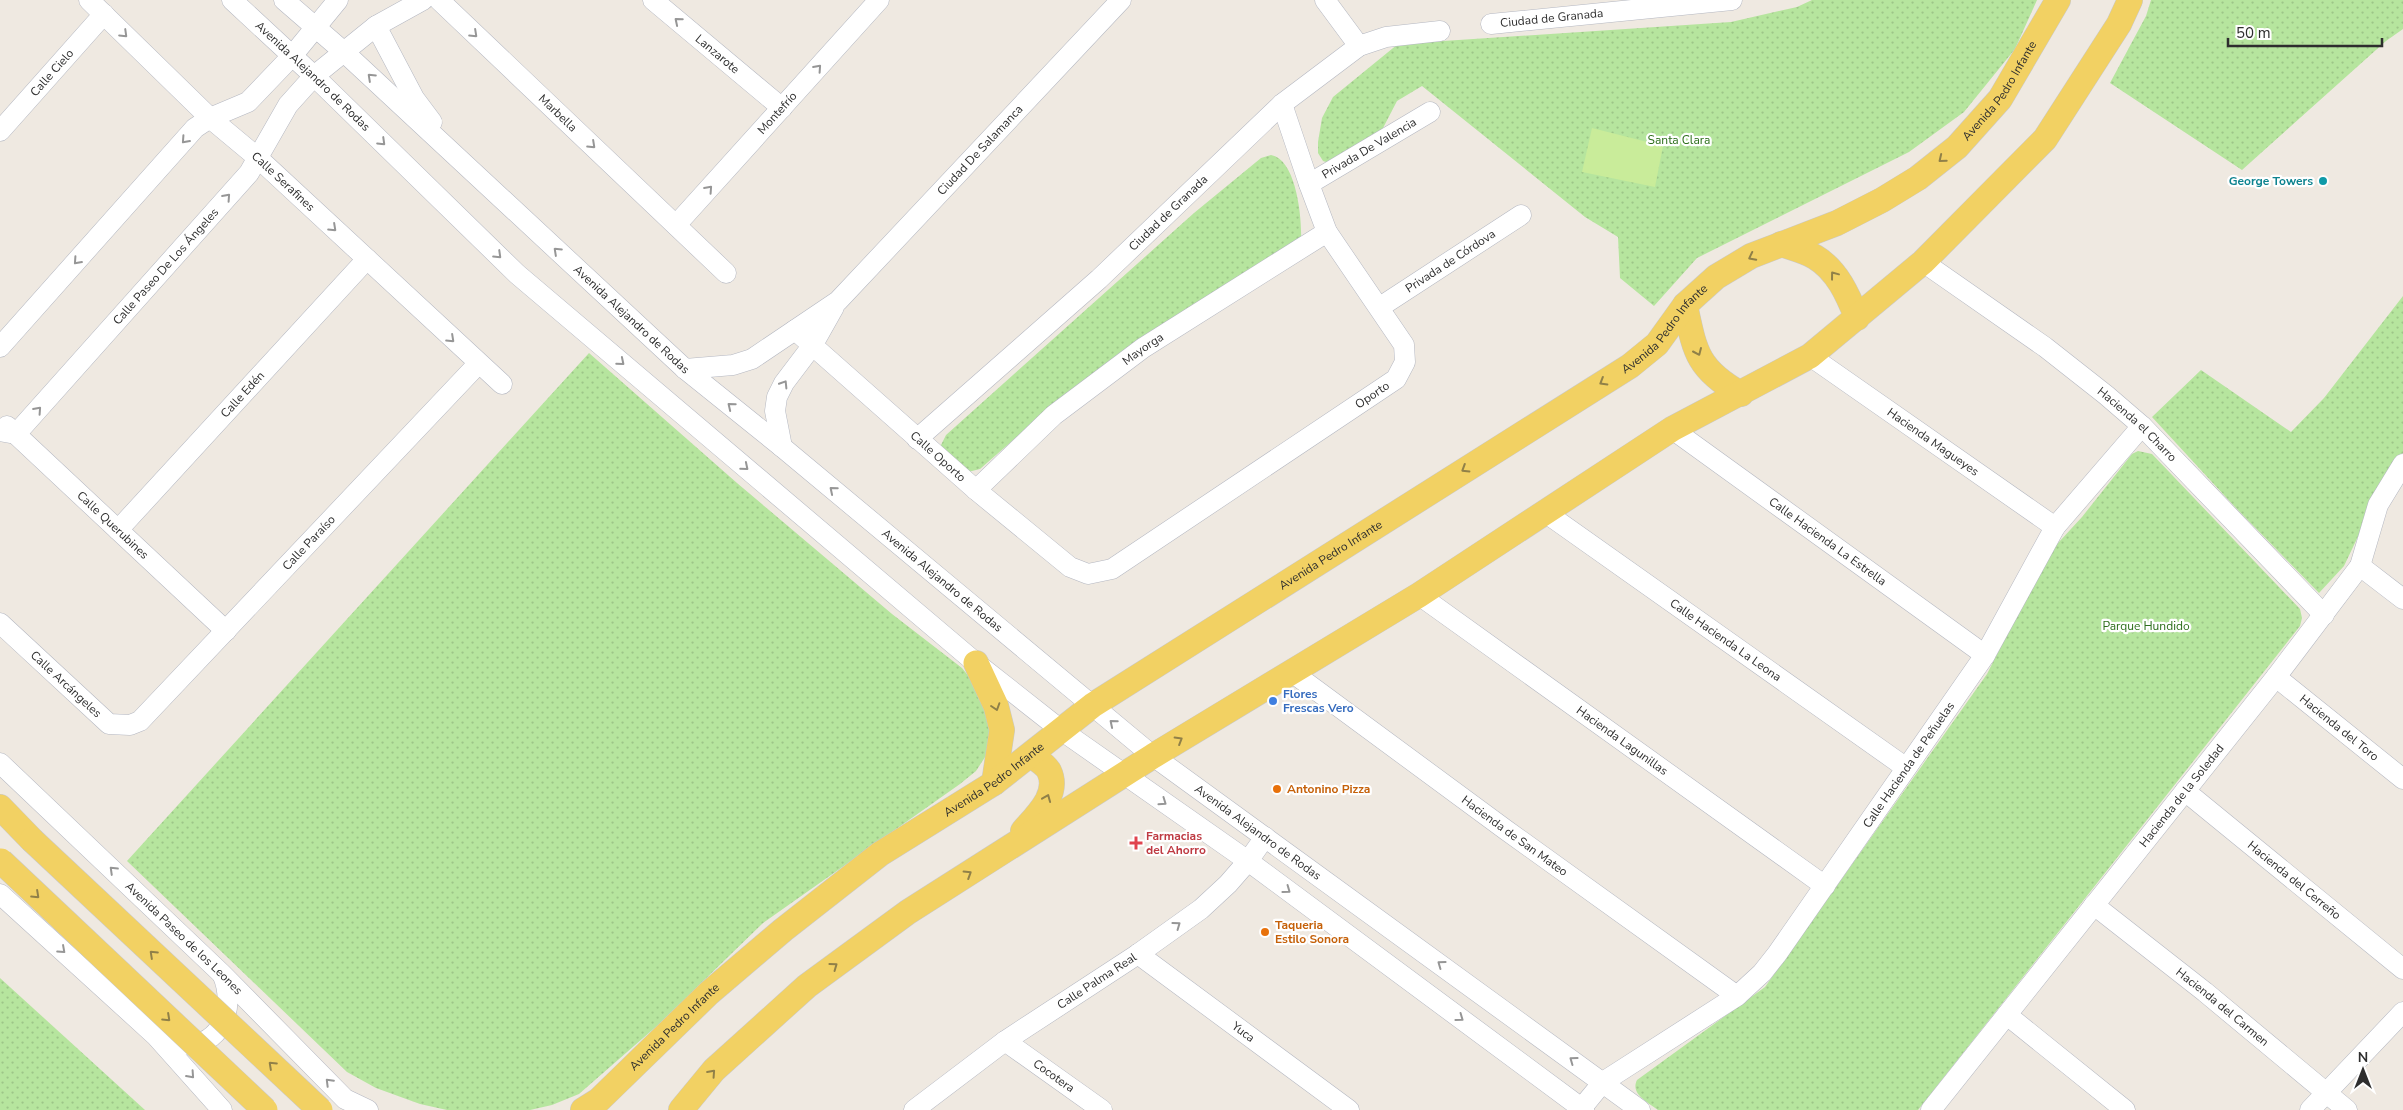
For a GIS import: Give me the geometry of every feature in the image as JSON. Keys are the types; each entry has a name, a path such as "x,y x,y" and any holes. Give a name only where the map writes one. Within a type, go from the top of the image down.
{"main road":[{"name":"Avenida Pedro Infante","path":"583,1110 599,1100 709,993 783,930 880,854 994,783 1093,705 1630,366 1657,344 1685,305 1716,277 1751,256 1837,223 1882,200 1918,178 1957,147 2000,99 2058,0"},
{"path":"681,1110 714,1070 807,986 908,912 1153,756 1419,595 1672,429 1810,356 1924,262 2046,139 2119,24 2130,0"},
{"path":"1781,244 1815,256 1832,271 1847,293 1857,318"},
{"path":"1685,305 1697,353 1708,371 1741,394"},
{"path":"976,663 996,706 1002,730 994,783"},
{"path":"1006,849 1041,810 1049,797 1052,781 1049,770 1031,755"},
{"path":"0,807 32,840 320,1110"},
{"path":"0,861 265,1110"}],"street":[{"name":"Calle Serafines","path":"89,0 210,118 258,158 478,364 502,384"},
{"name":"Avenida Alejandro de Rodas","path":"232,0 314,76 517,274 976,663 1061,730 1248,861 1582,1109"},
{"name":"Avenida Alejandro de Rodas","path":"284,0 344,52 685,369 782,447 1153,756 1603,1082 1627,1106"},
{"path":"0,347 194,128 210,118 248,102 292,56 338,0"},
{"name":"Calle Paseo De Los Ángeles","path":"8,432 249,173 288,105 314,76 371,30 423,0"},
{"name":"Marbella","path":"439,0 726,273"},
{"name":"Lanzarote","path":"653,0 782,108"},
{"name":"Montefrío","path":"676,225 879,0"},
{"name":"Ciudad De Salamanca","path":"685,369 722,367 752,359 838,301 1121,0"},
{"path":"1325,0 1360,46"},
{"path":"1560,0 1577,14"},
{"name":"Ciudad de Granada","path":"1491,24 1732,0"},
{"name":"Calle Cielo","path":"0,131 104,14"},
{"path":"371,30 410,91 465,165"},
{"name":"Ciudad de Granada","path":"917,439 1099,279 1282,104 1360,46 1386,37 1440,30"},
{"name":"Oporto","path":"1088,574 1112,569 1396,379 1405,362 1404,345 1328,232 1309,184 1282,104"},
{"name":"Privada De Valencia","path":"1309,184 1430,112"},
{"name":"Privada de Córdova","path":"1380,307 1522,215"},
{"name":"Mayorga","path":"976,490 1054,416 1143,348 1328,232"},
{"name":"Calle Edén","path":"118,530 367,259"},
{"name":"Hacienda el Charro","path":"1924,262 2045,348 2106,395 2142,426 2324,615"},
{"name":"Ciudad De Salamanca","path":"782,447 775,411 777,398 784,383 812,346 838,301"},
{"name":"Calle Oporto","path":"795,330 976,490 1070,567 1088,574"},
{"name":"Hacienda Magueyes","path":"1810,356 2055,527"},
{"name":"Calle Paraíso","path":"140,721 478,364"},
{"name":"Calle Querubines","path":"0,420 8,432 118,530 226,631"},
{"name":"Calle Hacienda de Peñuelas","path":"1582,1109 1603,1082 1633,1065 1737,996 1762,972 1777,954 1985,655 2055,527 2142,426"},
{"name":"Calle Hacienda La Estrella","path":"1672,429 1985,655"},
{"name":"Hacienda de la Soledad","path":"1931,1110 2276,677 2360,566 2378,505 2403,464"},
{"name":"Calle Hacienda La Leona","path":"1546,513 1905,768"},
{"path":"2360,566 2403,599"},
{"name":"Hacienda Lagunillas","path":"1419,595 1825,886"},
{"name":"Calle Arcángeles","path":"0,623 109,724 130,725 140,721"},
{"name":"Hacienda de San Mateo","path":"1293,673 1506,830 1737,996"},
{"name":"Hacienda del Toro","path":"2276,677 2403,779"},
{"name":"Avenida Paseo de los Leones","path":"0,763 222,974 346,1099 368,1110"},
{"name":"Hacienda del Cerreño","path":"2185,791 2403,969"},
{"name":"Calle Palma Real","path":"914,1110 1005,1041 1138,954 1201,909 1228,884 1248,861 1265,836"},
{"path":"0,894 156,1036 222,1110"},
{"name":"Hacienda del Carmen","path":"2094,905 2347,1110"},
{"name":"Yuca","path":"1138,954 1349,1110"},
{"path":"156,1036 170,1043 186,1045 202,1041 216,1032 225,1020 229,1004 228,988 222,974"},
{"path":"2310,1110 2403,1012"},
{"path":"2007,1015 2125,1110"},
{"name":"Cocotera","path":"1005,1041 1102,1110"},
{"path":"1627,1106 1633,1065"}],"green space":[{"name":"Santa Clara","path":"1812,0 2037,0 2015,49 1964,112 1909,152 1697,258 1654,306 1620,278 1618,237 1585,217 1422,86 1397,101 1383,128 1373,138 1332,164 1323,161 1318,153 1322,118 1333,97 1398,44 1731,22 1797,7"},
{"path":"2151,0 2403,0 2403,29 2386,41 2242,170 2110,83 2146,16"},
{"path":"1592,128 1663,146 1655,187 1582,172"},
{"path":"1271,155 1280,159 1292,177 1299,204 1301,238 1019,435 980,469 968,472 942,454 941,445 946,435 1194,213 1261,158"},
{"path":"2403,296 2403,453 2393,463 2344,566 2319,593 2234,506 2152,417 2201,370 2291,432 2324,398"},
{"path":"589,353 737,483 892,614 962,668 978,688 990,709 989,751 976,771 960,784 763,923 658,1025 579,1094 552,1105 530,1110 447,1110 420,1104 376,1088 347,1072 127,861"},
{"name":"Parque Hundido","path":"2138,451 2152,454 2300,609 2302,618 2300,626 1918,1110 1658,1110 1645,1101 1636,1089 1637,1080 1765,987 1987,674 2047,555 2082,517 2132,454"},
{"path":"0,978 145,1110 0,1110"}],"place":[{"name":"George Towers","path":"2323,181"},
{"name":"Flores Frescas Vero","path":"1273,701"},
{"name":"Antonino Pizza","path":"1277,789"},
{"name":"Farmacias del Ahorro","path":"1136,843"},
{"name":"Taqueria Estilo Sonora","path":"1265,932"}]}
